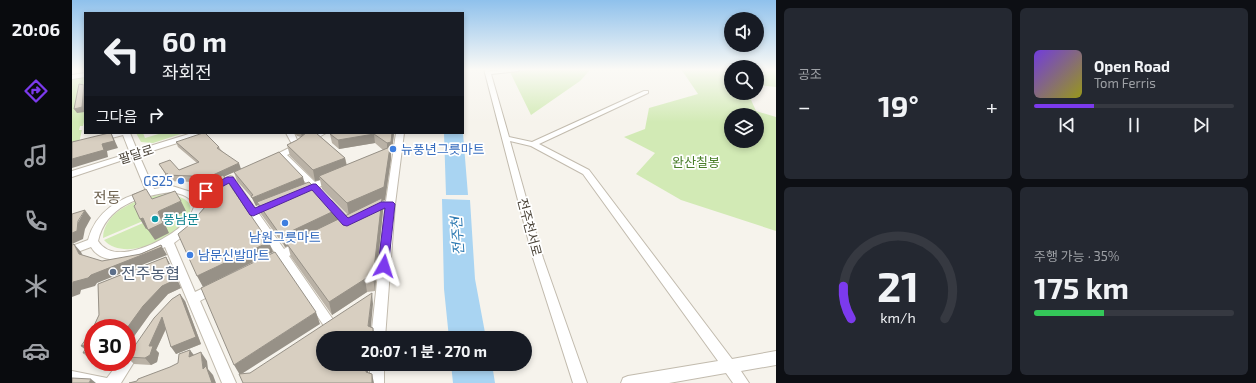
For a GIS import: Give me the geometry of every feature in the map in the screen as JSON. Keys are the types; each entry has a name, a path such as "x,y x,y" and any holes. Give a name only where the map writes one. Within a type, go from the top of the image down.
{"street":[{"name":"전주천서로","path":"492,87 538,258 580,383"},
{"path":"534,144 646,92"},
{"path":"92,141 121,134"},
{"path":"126,134 136,154 151,192"},
{"name":"팔달로","path":"72,174 197,134"},
{"path":"290,134 297,147"},
{"path":"379,331 390,204 400,134"},
{"path":"262,164 297,147 317,135"},
{"path":"506,138 534,144 586,172 742,383"},
{"path":"282,154 313,186 343,224 385,204 390,204"},
{"path":"387,156 398,154"},
{"path":"293,195 342,175"},
{"path":"194,196 233,178 257,211 283,254 330,325"},
{"path":"176,190 189,193 194,196 199,207 194,220 180,234 168,242 151,250 131,254 113,255 99,250 93,242 94,231 102,219 116,207 132,198 151,192 176,190"},
{"path":"262,264 311,240"},
{"path":"72,250 93,242"},
{"path":"168,242 170,260 229,383"},
{"path":"187,296 227,282"},
{"path":"366,301 372,297 381,297"},
{"path":"321,331 342,317"},
{"path":"628,383 776,358"},
{"path":"112,383 121,371"},
{"path":"377,371 377,383"},
{"path":"72,378 102,383"}],"green space":[{"path":"72,87 84,87 84,122 83,126 80,126 79,130 82,130 79,143 72,144"},
{"path":"517,87 572,87 531,115"},
{"name":"완산칠봉","path":"693,87 724,87 724,100 751,100 755,108 724,108 724,148 764,148 764,113 776,117 776,231 681,200 636,174 655,153 624,137 645,129 649,108 698,94"},
{"path":"137,134 143,134 145,138 159,134 181,134 153,143 141,142"},
{"path":"159,195 172,195 188,202 190,212 187,219 180,227 160,241 135,249 123,249 112,246 104,240 143,223 143,221 103,238 109,220 115,214 132,203"}],"water":[{"path":"444,134 463,134 468,195 446,195"},
{"name":"전주천","path":"442,199 470,200 475,279 485,331 448,331 444,289"},
{"path":"452,371 493,371 495,383 453,383"}],"building":[{"path":"78,87 84,87 82,107 74,109"},
{"path":"105,134 111,134 114,141 102,144 104,150 72,159 72,142"},
{"path":"200,134 206,134 219,147 217,148 239,163 202,180 192,176 165,175 168,174 166,174 159,164 170,160 179,170 199,162 176,142"},
{"path":"305,134 317,134 345,158 313,170 287,145"},
{"path":"330,134 374,134 338,140"},
{"path":"374,134 392,134 391,142 387,143"},
{"path":"390,147 384,187 347,203 319,176"},
{"path":"279,152 303,177 252,198 251,196 253,195 234,172"},
{"path":"223,175 269,242 197,276 178,234 189,225 206,206 209,199 209,189 205,185"},
{"path":"309,182 336,210 281,236 257,202"},
{"path":"146,189 152,199 175,191 181,201 159,211 158,212 163,223 148,230 143,218 140,219 134,206 136,204 132,195"},
{"path":"382,198 373,278 365,279 329,302 287,244"},
{"path":"85,210 78,221 77,231 72,233 72,214"},
{"path":"74,244 79,254 102,261 141,254 161,245 162,247 91,275 88,278 73,282 72,286 72,245"},
{"path":"275,252 316,312 234,365 201,288"},
{"path":"166,257 175,280 162,286 143,306 134,319 97,319 99,315 98,284"},
{"path":"372,293 368,326 373,328 373,331 316,331 316,371 366,371 372,374 372,383 243,383 239,374 250,373"},
{"path":"180,294 196,337 171,347 162,317 149,346 153,346 150,355 145,358 136,358 136,344 154,318 172,299"},
{"path":"190,350 189,357 201,352 203,369 206,366 212,383 129,383 178,363 179,354"},
{"path":"72,378 91,379 89,383 72,383"}],"place":[{"name":"뉴풍년그릇마트","path":"393,149"},
{"name":"GS25","path":"181,181"},
{"name":"풍남문","path":"155,219"},
{"name":"남원그릇마트","path":"285,223"},
{"name":"남문신발마트","path":"190,255"},
{"name":"전주농협","path":"113,272"}],"district":[{"name":"전동","path":"107,197"}],"route":[{"path":"206,191 230,179 253,212 313,186 347,222 385,204 390,204 384,266"}]}
